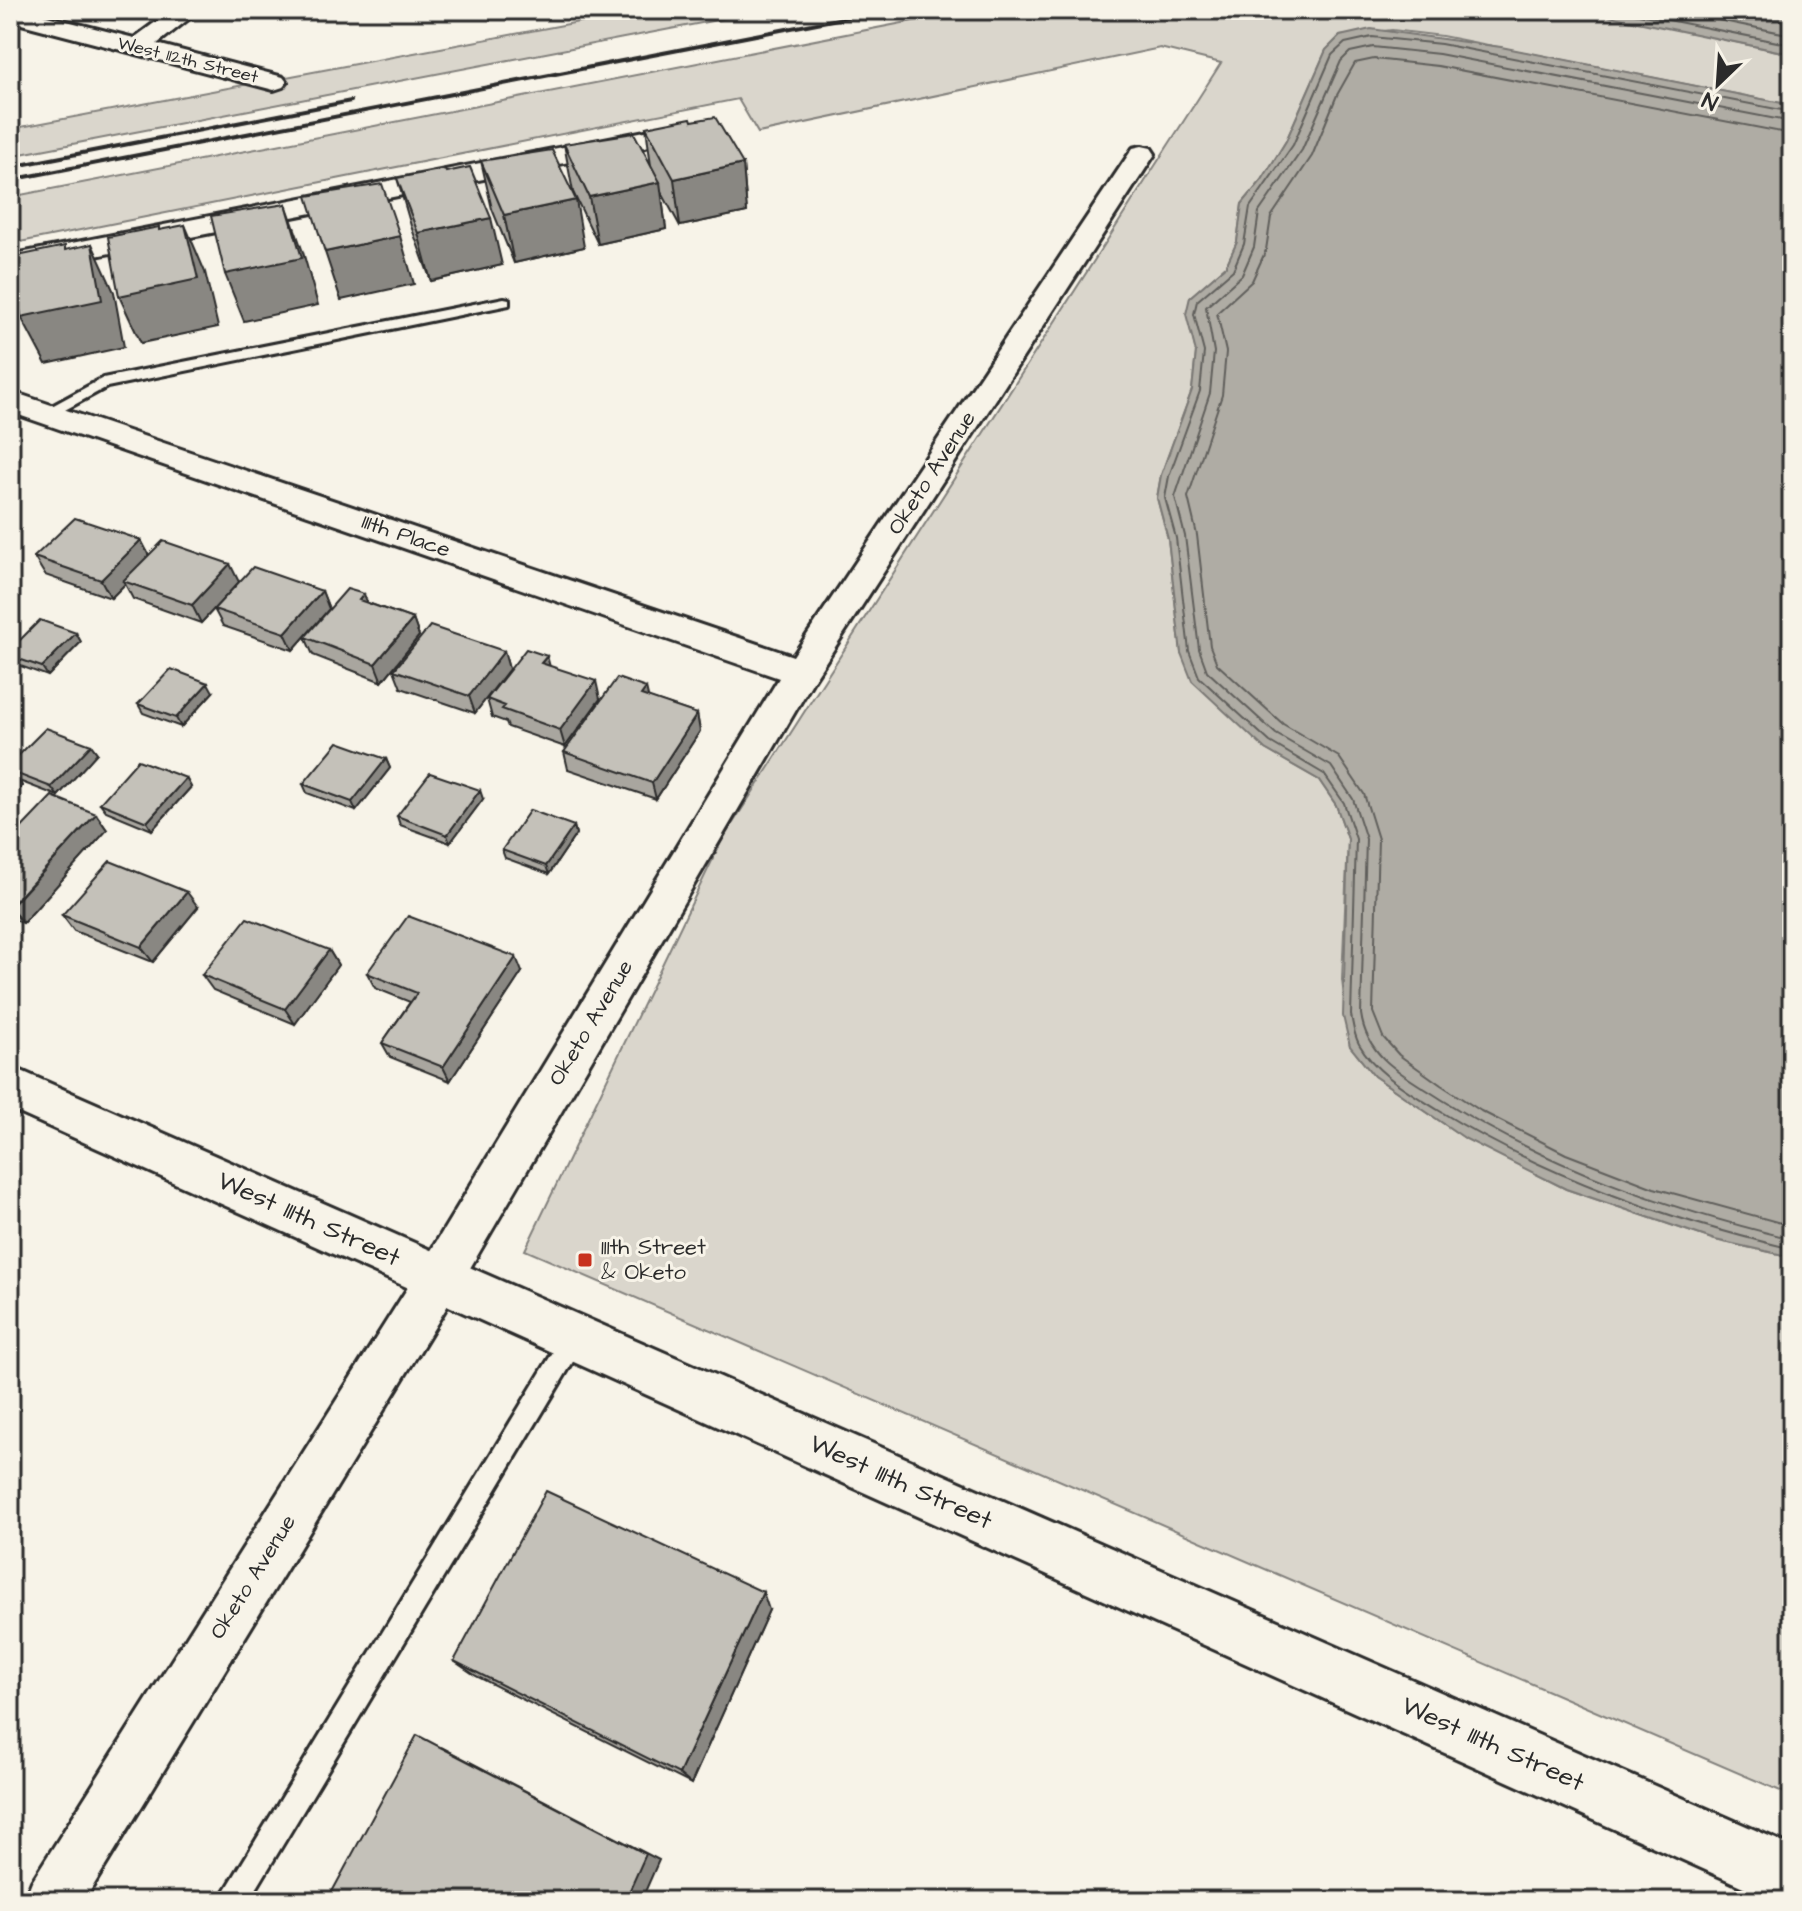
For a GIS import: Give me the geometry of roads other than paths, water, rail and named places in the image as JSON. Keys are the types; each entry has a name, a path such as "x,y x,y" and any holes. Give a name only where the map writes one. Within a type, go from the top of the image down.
{"main road":[{"name":"West 111th Street","path":"10,1087 1792,1877"}],"street":[{"path":"138,47 188,10"},
{"name":"West 112th Street","path":"10,14 274,82"},
{"path":"10,264 686,131"},
{"name":"Oketo Avenue","path":"52,1901 440,1277 801,672 1142,154"},
{"name":"111th Place","path":"10,401 801,672"}],"lane":[{"path":"47,413 103,383 504,302"},
{"path":"233,1901 575,1337"}],"water":[{"path":"1585,10 1792,10 1792,54 1599,14"},
{"path":"1371,29 1501,47 1792,105 1792,1257 1715,1240 1566,1189 1466,1139 1374,1076 1350,1046 1343,1016 1348,839 1336,805 1319,780 1265,749 1192,681 1181,653 1168,539 1157,498 1161,475 1192,390 1196,352 1186,314 1190,297 1226,266 1237,242 1242,204 1262,180 1286,141 1326,50 1340,36"}],"railway":[{"path":"10,180 884,10"},
{"path":"10,167 351,101"}],"place":[{"name":"111th Street & Oketo","path":"585,1260"}]}
